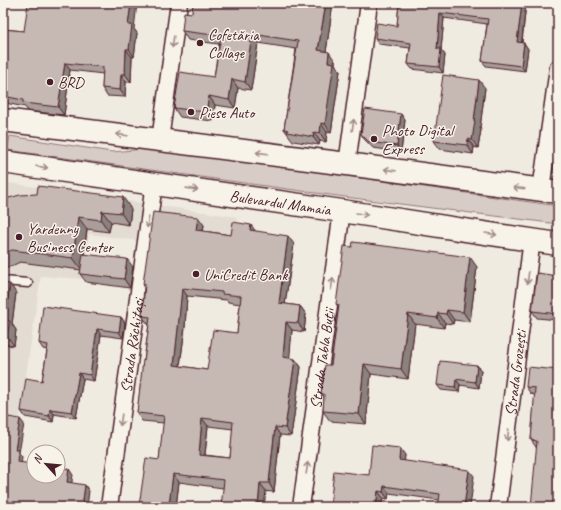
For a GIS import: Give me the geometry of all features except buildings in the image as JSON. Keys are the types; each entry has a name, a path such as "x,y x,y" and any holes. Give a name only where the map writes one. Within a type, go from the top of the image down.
{"main road":[{"path":"3,120 550,191"},
{"name":"Bulevardul Mamaia","path":"3,162 558,244"}],"street":[{"path":"160,140 179,3"},
{"path":"347,164 369,3"},
{"path":"550,191 558,68"},
{"name":"Strada Răchitași","path":"109,507 154,184"},
{"name":"Strada Tabla Buții","path":"301,507 342,211"},
{"name":"Strada Grozești","path":"498,507 532,240"}],"lane":[{"path":"3,280 28,283"}],"shaded area":[{"path":"10,136 112,152 164,147 347,176 558,206 558,224 345,197 7,150"},
{"path":"3,182 237,217 225,301 132,288 139,241 89,234 82,279 41,276 19,422 3,420"}],"place":[{"name":"Cofetăria Collage","path":"200,43"},
{"name":"BRD","path":"50,82"},
{"name":"Piese Auto","path":"191,112"},
{"name":"Photo Digital Express","path":"374,139"},
{"name":"Yardenny Business Center","path":"19,237"},
{"name":"UniCredit Bank","path":"196,274"}]}
